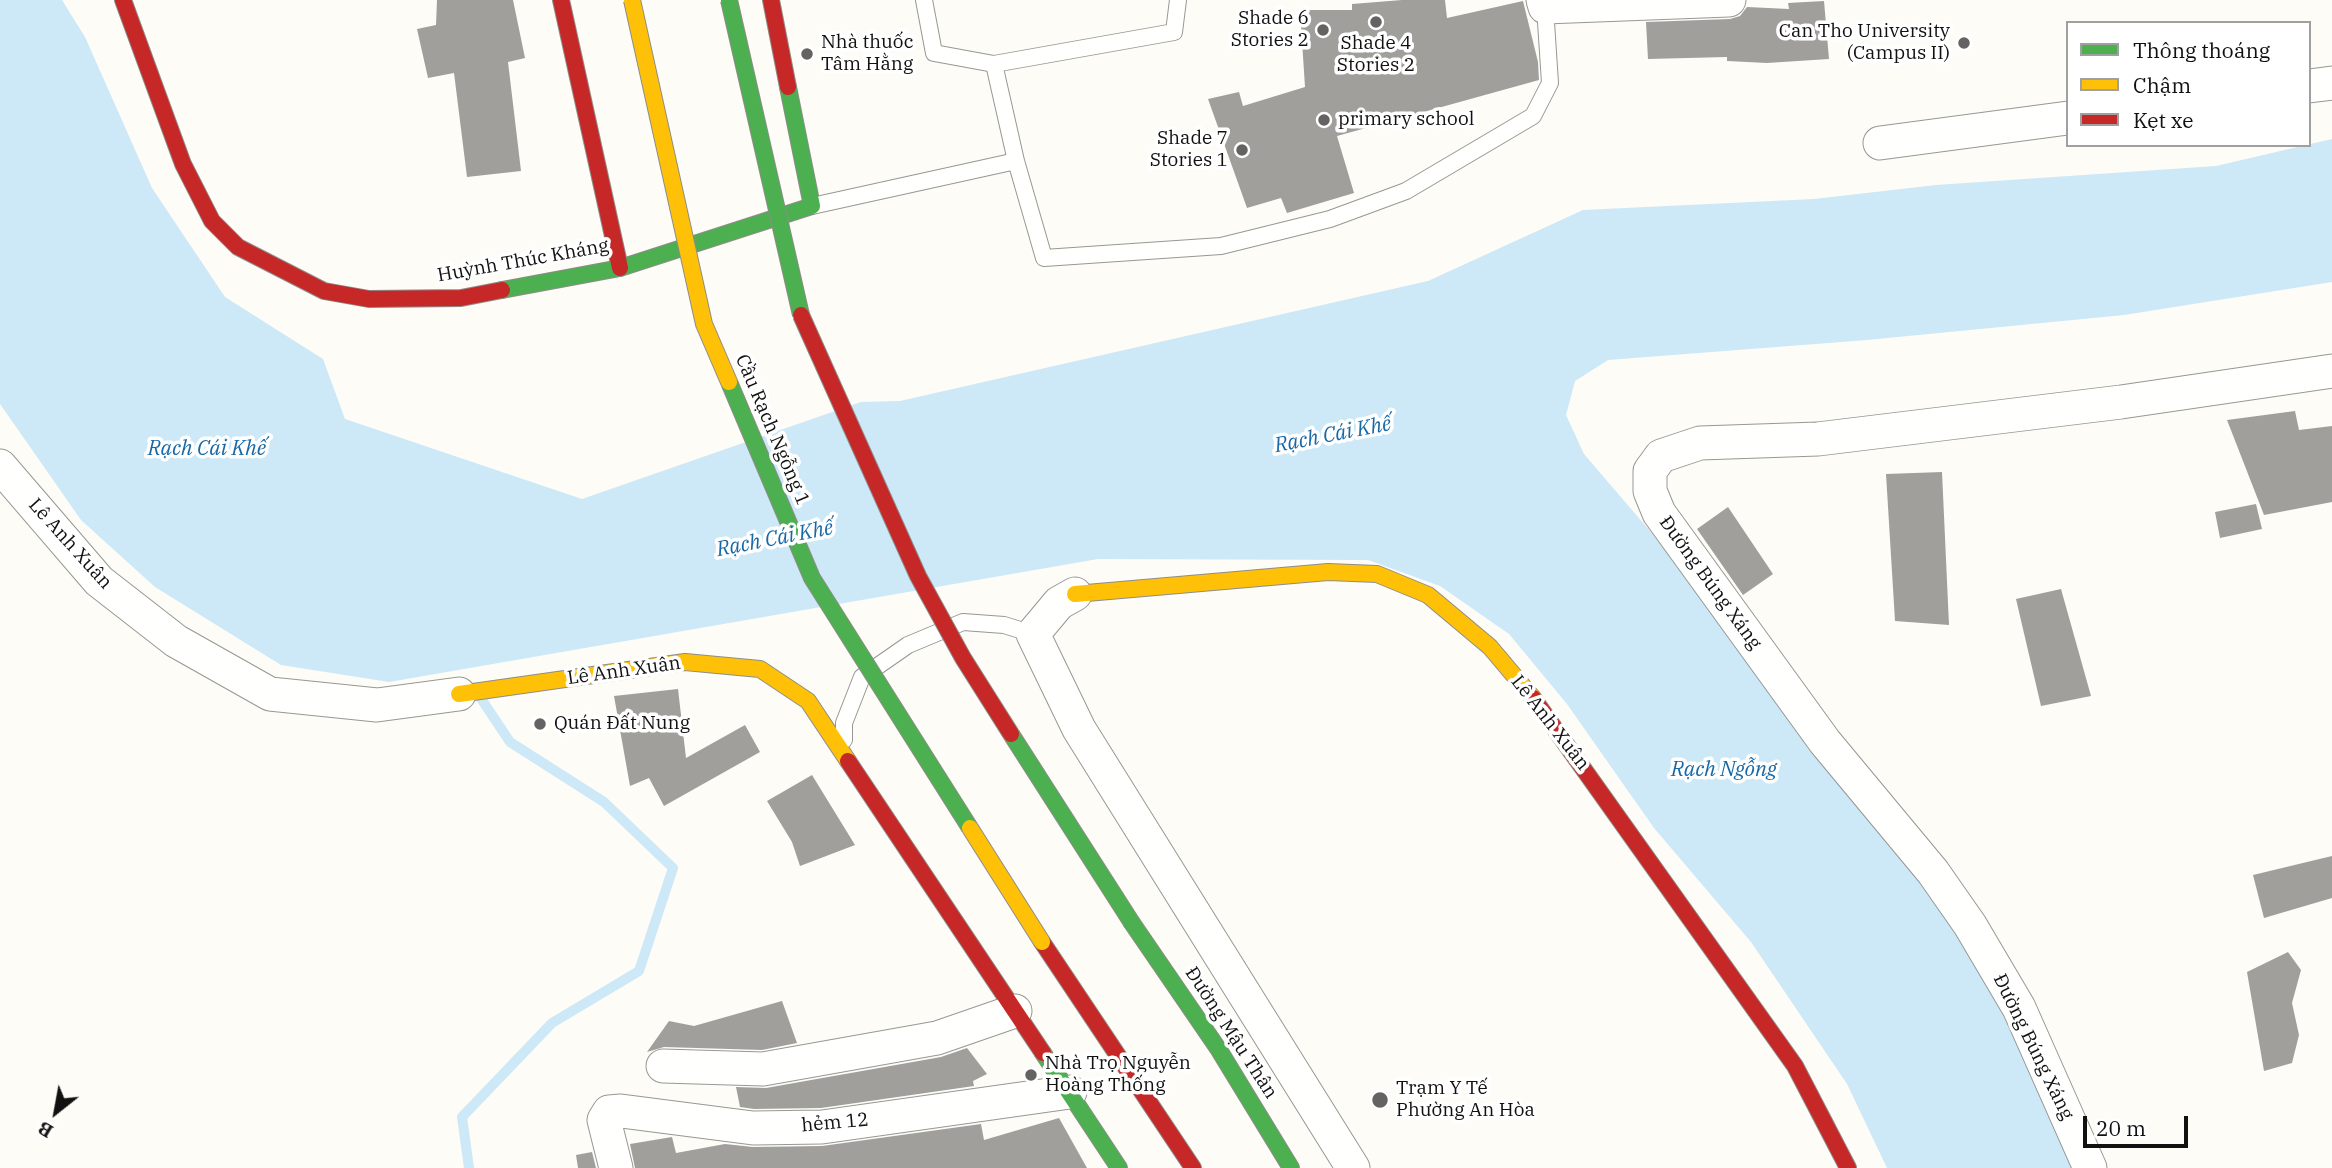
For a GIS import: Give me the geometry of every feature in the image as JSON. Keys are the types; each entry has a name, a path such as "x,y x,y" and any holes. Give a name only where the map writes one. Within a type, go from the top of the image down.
{"street":[{"name":"Huỳnh Thúc Kháng","path":"123,0 183,164 212,221 238,247 276,269 324,291 369,299 461,298 621,268 561,0"},
{"name":"Cầu Rạch Ngỗng 1","path":"632,0 704,324 812,578 1042,942 1193,1168"},
{"name":"Đường Mậu Thân","path":"729,0 801,314 918,576 963,658 1132,923 1219,1050 1291,1168"},
{"path":"621,268 812,206 771,0"},
{"path":"1544,4 1729,0"},
{"path":"2311,86 2332,82"},
{"path":"1880,143 2066,118"},
{"name":"Đường Búng Xáng","path":"2090,1168 2019,1008 1970,925 1933,872 1825,742 1659,513 1650,491 1650,471 1661,456 1700,443 1818,439 2121,402 2332,372"},
{"name":"Lê Anh Xuân","path":"0,466 99,582 176,641 270,694 377,705 685,662 760,668 808,701 1119,1168"},
{"name":"Lê Anh Xuân","path":"1075,594 1328,572 1377,574 1428,596 1490,647 1546,714 1795,1066 1848,1168"},
{"path":"1075,594 1059,603 1033,634 1079,729 1353,1168"},
{"path":"663,1066 763,1069 937,1038 1015,1011"},
{"name":"hẻm 12","path":"615,1168 604,1120 609,1112 621,1111 753,1128 822,1127 1070,1092"}],"lane":[{"path":"924,0 934,53 994,64 1174,32 1178,0"},
{"path":"994,64 1044,258 1222,246 1330,219 1406,191 1533,116 1550,83 1544,4"},
{"path":"812,206 1017,160"},
{"path":"844,752 844,723 862,677 908,645 963,622 1004,625 1033,634"}],"water":[{"path":"0,0 62,0 85,37 152,188 225,297 323,359 345,419 582,499 861,402 900,401 1428,281 1583,210 1814,199 1936,185 2216,166 2298,147 2311,147 2311,144 2332,139 2332,282 2124,315 1867,340 1608,360 1575,381 1566,415 1584,454 1668,552 1947,910 2028,1050 2077,1168 1887,1168 1847,1084 1751,942 1654,828 1567,704 1509,634 1440,586 1368,560 1098,559 389,682 281,665 155,587 81,520 0,404"}],"building":[{"path":"437,0 513,0 525,58 508,62 521,171 467,177 454,73 428,78 417,29 436,25"},
{"name":"primary school","path":"1445,0 1447,18 1523,1 1538,62 1539,80 1337,136 1354,193 1287,213 1281,198 1247,208 1208,99 1239,92 1243,106 1305,87 1300,10 1352,10 1352,4"},
{"path":"1824,1 1829,59 1767,63 1727,61 1727,57 1648,59 1646,22 1730,19 1740,16 1747,7 1789,9 1788,3"},
{"path":"2295,411 2299,430 2332,426 2332,502 2264,515 2227,420"},
{"path":"1942,472 1949,625 1895,621 1886,474"},
{"path":"2256,504 2262,529 2220,538 2215,512"},
{"path":"1728,507 1773,574 1743,595 1697,529"},
{"path":"2061,589 2091,696 2041,706 2016,599"},
{"path":"678,689 686,758 745,725 760,752 664,806 649,778 630,786 614,696"},
{"path":"812,775 855,845 800,866 792,842 767,801"},
{"path":"2332,856 2332,898 2264,918 2253,875"},
{"path":"2288,952 2301,970 2292,1003 2299,1035 2292,1063 2264,1071 2247,972"},
{"path":"782,1001 797,1043 762,1050 664,1047 647,1052 669,1021 694,1026"},
{"path":"967,1048 987,1074 973,1081 974,1086 821,1108 740,1107 736,1087 766,1088 941,1057"},
{"path":"1059,1118 1087,1168 635,1168 630,1144 672,1137 676,1153 725,1144 753,1147 822,1146 981,1124 984,1140"},
{"path":"592,1152 596,1168 578,1168 576,1155"}],"waterway":[{"path":"469,1168 462,1117 552,1023 639,971 673,868 604,802 510,742 480,697"}],"traffic: fast":[{"path":"729,0 801,315"},
{"path":"502,290 620,268 812,206 788,87"},
{"path":"729,382 812,578 970,828"},
{"path":"1011,734 1132,923"},
{"path":"1132,923 1219,1050 1291,1168"},
{"path":"1043,1053 1119,1168"}],"traffic: slow":[{"path":"632,0 704,324 729,382"},
{"path":"1075,594 1328,572 1377,574 1428,595 1490,647 1533,698"},
{"path":"459,694 685,662 760,669 808,701 848,761"},
{"path":"970,828 1042,942"}],"traffic: jam":[{"path":"123,0 183,164 212,221 238,247 324,291 369,299 461,298 502,290"},
{"path":"561,0 620,268"},
{"path":"771,0 788,87"},
{"path":"801,315 918,576 963,658 1011,734"},
{"path":"1533,698 1795,1066 1848,1168"},
{"path":"848,761 1043,1053"},
{"path":"1042,942 1193,1168"}],"place":[{"name":"Shade 4 Stories 2","path":"1376,22"},
{"name":"Shade 6 Stories 2","path":"1323,30"},
{"name":"Can Tho University (Campus II)","path":"1964,43"},
{"name":"Nhà thuốc Tâm Hằng","path":"807,54"},
{"name":"primary school","path":"1324,120"},
{"name":"Shade 7 Stories 1","path":"1242,150"},
{"name":"Quán Đất Nung","path":"540,724"},
{"name":"Nhà Trọ Nguyễn Hoàng Thống","path":"1031,1075"},
{"name":"Trạm Y Tế Phường An Hòa","path":"1380,1100"}],"water label":[{"name":"Rạch Cái Khế","path":"1333,435"},
{"name":"Rạch Cái Khế","path":"207,449"},
{"name":"Rạch Cái Khế","path":"775,539"},
{"name":"Rạch Ngỗng","path":"1724,770"}]}
